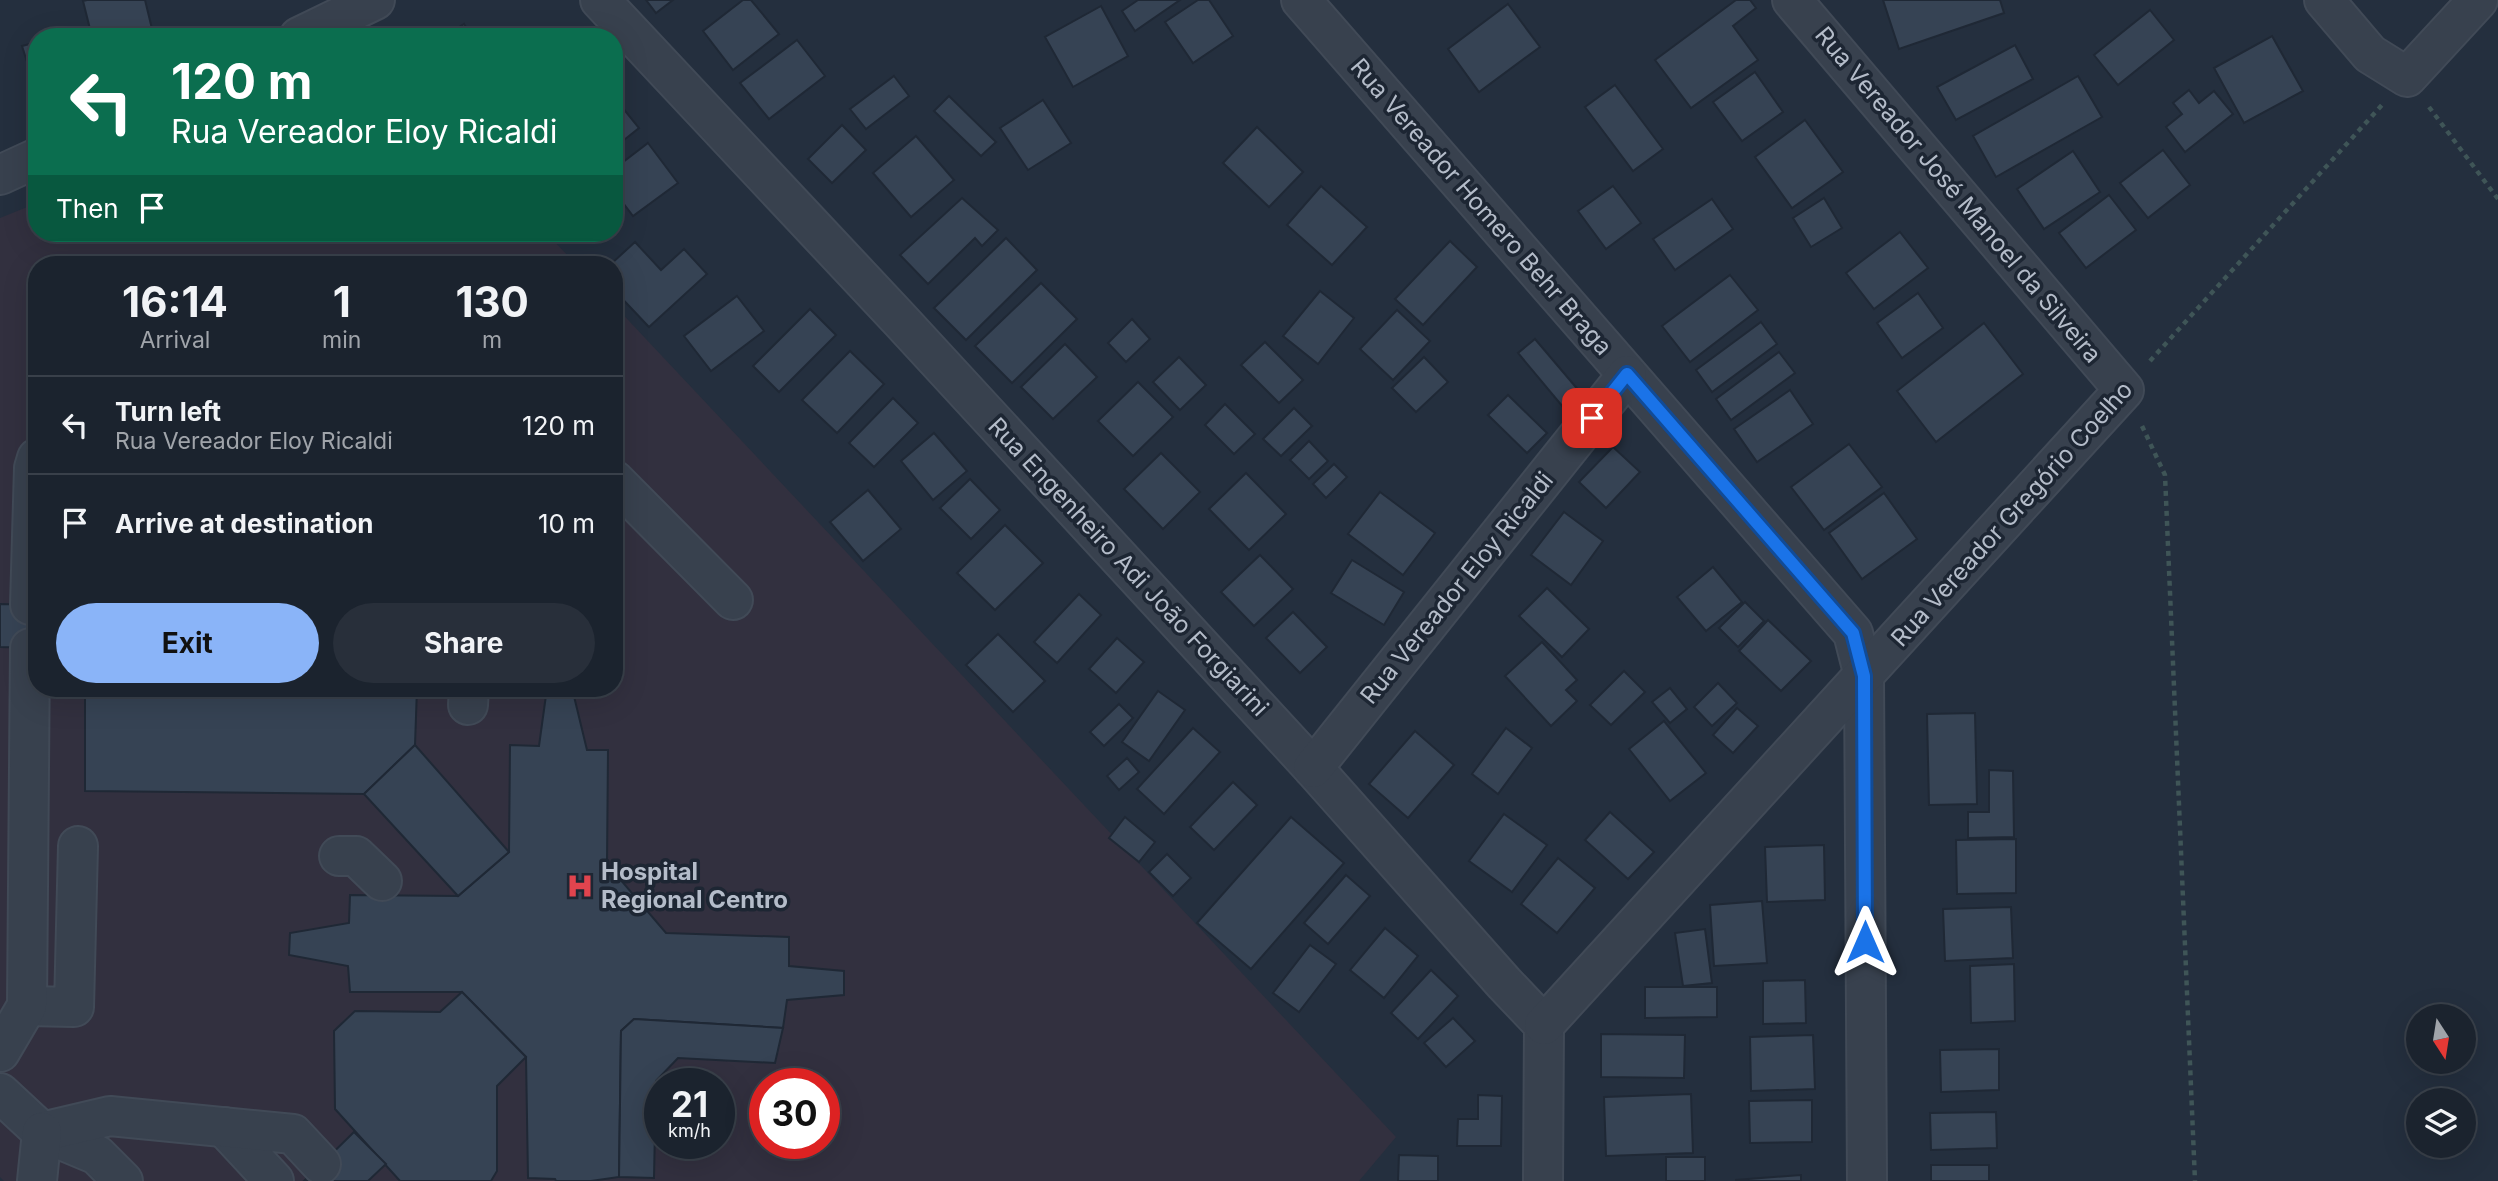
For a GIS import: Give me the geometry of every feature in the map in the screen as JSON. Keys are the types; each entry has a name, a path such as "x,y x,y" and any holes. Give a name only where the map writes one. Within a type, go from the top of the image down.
{"street":[{"path":"317,28 375,0"},
{"name":"Rua Engenheiro Adi João Forgiarini","path":"600,0 902,321 1313,768 1504,984 1544,1025"},
{"name":"Rua Vereador Homero Behr Braga","path":"1301,0 1853,633 1864,676 1867,1181"},
{"name":"Rua Vereador José Manoel da Silveira","path":"1792,0 2124,390"},
{"path":"2324,0 2370,54 2407,77 2478,0"},
{"path":"0,175 28,162"},
{"name":"Rua Vereador Eloy Ricaldi","path":"1313,768 1627,374"},
{"name":"Rua Vereador Gregório Coelho","path":"1544,1025 2124,390"},
{"path":"623,489 733,600"},
{"path":"0,1052 27,1006 30,697"},
{"path":"27,1006 74,1007 78,846"},
{"path":"338,856 356,856 382,881"},
{"path":"1543,1181 1544,1025"},
{"path":"0,1094 43,1132 97,1155 122,1181"},
{"path":"43,1132 110,1116 224,1126 293,1134 321,1164"},
{"path":"224,1126 274,1181"},
{"path":"37,1181 43,1132"}],"path":[{"name":"Rua Vereador Gregório Coelho","path":"2124,390 2407,77"},
{"path":"2407,77 2498,199"},
{"path":"2124,390 2165,475 2195,1181"}],"shaded area":[{"name":"Hospital Regional Centro","path":"28,207 28,242 555,242 568,256 28,256 28,697 623,697 623,315 1396,1137 1359,1181 4,1181 0,1177 0,218"}],"building":[{"path":"145,0 152,28 90,28 83,1"},
{"path":"646,0 673,0 656,13"},
{"path":"743,0 751,0 779,34 733,70 703,31"},
{"path":"1138,0 1180,0 1135,31 1122,11"},
{"path":"1198,0 1209,0 1233,36 1193,63 1165,22"},
{"path":"1736,0 1750,0 1756,8 1733,26 1758,60 1691,108 1655,60"},
{"path":"1883,0 2000,0 2004,13 1899,49"},
{"path":"1508,4 1540,47 1479,92 1448,49"},
{"path":"1101,6 1128,56 1073,87 1045,37"},
{"path":"2150,10 2174,40 2118,85 2094,55"},
{"path":"2272,36 2303,91 2244,123 2214,68"},
{"path":"797,40 825,76 769,119 740,83"},
{"path":"28,44 28,65 22,46"},
{"path":"2015,45 2033,79 1956,120 1937,87"},
{"path":"1755,72 1783,112 1742,141 1713,102"},
{"path":"894,76 909,96 866,129 850,109"},
{"path":"2078,76 2102,117 1996,177 1973,136"},
{"path":"1615,85 1663,149 1633,171 1585,107"},
{"path":"2189,90 2199,103 2214,91 2233,114 2185,152 2166,127 2182,114 2173,103"},
{"path":"949,96 996,142 981,156 934,111"},
{"path":"1043,100 1071,143 1028,170 1000,128"},
{"path":"623,108 639,128 623,141"},
{"path":"1805,120 1843,172 1792,208 1755,157"},
{"path":"842,125 866,150 832,183 808,159"},
{"path":"1257,127 1303,172 1269,207 1223,163"},
{"path":"916,136 954,180 911,217 873,173"},
{"path":"648,143 678,183 633,216 623,203 623,162"},
{"path":"2163,150 2190,185 2148,218 2120,183"},
{"path":"2073,151 2100,192 2044,229 2017,189"},
{"path":"1321,186 1367,227 1332,265 1287,225"},
{"path":"1613,186 1641,223 1606,249 1578,211"},
{"path":"2109,195 2136,230 2086,268 2059,233"},
{"path":"962,198 998,230 982,246 975,238 928,284 900,255"},
{"path":"1824,198 1842,228 1811,247 1793,218"},
{"path":"1712,199 1733,229 1675,270 1653,239"},
{"path":"1900,232 1928,268 1874,309 1846,273"},
{"path":"1006,238 1037,270 966,340 934,308"},
{"path":"1450,241 1477,267 1423,325 1395,299"},
{"path":"635,242 661,270 684,249 707,274 649,327 623,300 623,256 620,256"},
{"path":"1730,275 1758,310 1690,362 1662,326"},
{"path":"1041,283 1077,319 1012,383 975,346"},
{"path":"1320,291 1354,318 1318,364 1283,336"},
{"path":"1918,293 1943,328 1902,358 1877,323"},
{"path":"737,296 764,331 711,371 684,336"},
{"path":"810,309 836,335 779,392 753,366"},
{"path":"1397,310 1430,341 1393,380 1360,349"},
{"path":"1132,319 1150,339 1126,362 1108,343"},
{"path":"1761,322 1777,344 1712,392 1696,370"},
{"path":"1984,323 2023,374 1936,442 1897,391"},
{"path":"1535,339 1580,392 1563,407 1518,353"},
{"path":"1265,342 1303,380 1279,403 1241,365"},
{"path":"1065,344 1097,377 1053,419 1021,387"},
{"path":"850,351 884,384 837,433 802,400"},
{"path":"1779,352 1795,373 1731,420 1716,399"},
{"path":"1179,357 1206,385 1180,410 1153,382"},
{"path":"1424,357 1448,382 1416,412 1392,388"},
{"path":"1138,382 1173,417 1133,456 1098,421"},
{"path":"1790,390 1813,424 1757,462 1734,429"},
{"path":"1508,395 1547,433 1527,453 1488,415"},
{"path":"893,398 918,423 874,467 849,443"},
{"path":"1225,404 1255,434 1234,454 1205,425"},
{"path":"1294,408 1312,426 1281,456 1263,439"},
{"path":"934,433 967,471 933,500 901,461"},
{"path":"1309,441 1328,461 1309,479 1290,460"},
{"path":"1849,444 1882,487 1824,530 1791,487"},
{"path":"1613,447 1640,472 1606,508 1579,482"},
{"path":"1161,453 1200,492 1163,529 1124,489"},
{"path":"1334,464 1347,477 1326,498 1313,484"},
{"path":"1246,473 1286,514 1249,550 1209,509"},
{"path":"970,479 1000,510 971,539 940,508"},
{"path":"868,490 901,529 863,561 830,522"},
{"path":"1380,492 1435,533 1403,575 1348,534"},
{"path":"1884,493 1917,539 1862,579 1829,533"},
{"path":"1564,512 1603,541 1571,585 1531,555"},
{"path":"1005,525 1043,563 995,610 957,573"},
{"path":"1260,555 1293,589 1254,626 1221,592"},
{"path":"1352,560 1404,592 1384,625 1331,593"},
{"path":"1713,567 1742,602 1706,631 1677,597"},
{"path":"1547,588 1589,629 1562,657 1519,616"},
{"path":"1079,594 1101,615 1057,663 1034,642"},
{"path":"1745,602 1764,621 1738,647 1719,628"},
{"path":"0,604 28,605 28,648 0,647"},
{"path":"1293,612 1327,647 1300,673 1266,638"},
{"path":"1768,620 1811,661 1781,691 1739,651"},
{"path":"998,634 1045,681 1013,712 966,665"},
{"path":"1117,638 1144,662 1116,693 1089,669"},
{"path":"1542,642 1577,680 1566,690 1577,701 1551,726 1505,676"},
{"path":"1624,671 1645,692 1611,725 1590,705"},
{"path":"1718,683 1737,703 1712,726 1694,707"},
{"path":"1670,688 1687,709 1670,723 1652,702"},
{"path":"1158,691 1185,710 1149,761 1122,742"},
{"path":"85,697 417,697 415,745 364,794 85,791"},
{"path":"546,697 574,697 587,750 608,750 607,864 666,933 789,937 789,966 844,971 844,995 787,1000 783,1028 634,1019 621,1031 619,1177 591,1181 528,1178 526,1057 462,992 350,992 348,966 289,955 290,933 349,923 350,895 458,896 509,852 510,745 539,746"},
{"path":"1119,704 1133,718 1104,746 1090,732"},
{"path":"1737,708 1758,726 1733,753 1713,735"},
{"path":"1975,713 1977,804 1929,805 1927,714"},
{"path":"1664,721 1706,773 1670,801 1629,749"},
{"path":"1193,728 1220,752 1164,814 1137,789"},
{"path":"1506,728 1532,748 1498,794 1472,774"},
{"path":"1415,731 1454,765 1408,818 1369,784"},
{"path":"415,745 509,852 458,896 364,794"},
{"path":"1127,758 1139,772 1119,790 1107,776"},
{"path":"1989,770 2013,771 2014,837 1968,838 1968,812 1989,812"},
{"path":"1233,782 1257,805 1214,850 1190,827"},
{"path":"1610,812 1654,852 1628,879 1585,840"},
{"path":"1504,814 1547,845 1512,892 1469,861"},
{"path":"1125,817 1155,842 1139,862 1109,838"},
{"path":"1291,817 1344,863 1251,969 1197,923"},
{"path":"2016,839 2016,893 1957,894 1956,840"},
{"path":"1824,845 1825,900 1767,902 1765,847"},
{"path":"1167,854 1191,878 1173,896 1149,872"},
{"path":"1558,858 1595,888 1557,933 1521,904"},
{"path":"1346,875 1370,896 1328,944 1304,923"},
{"path":"1762,901 1767,963 1714,966 1710,905"},
{"path":"2011,907 2013,958 1945,961 1943,909"},
{"path":"1385,928 1418,956 1384,998 1350,970"},
{"path":"1705,929 1712,983 1683,986 1675,933"},
{"path":"1310,945 1336,964 1299,1012 1273,993"},
{"path":"2014,964 2015,1021 1971,1023 1970,966"},
{"path":"1431,970 1458,996 1418,1039 1391,1013"},
{"path":"1805,980 1806,1023 1763,1024 1763,981"},
{"path":"1645,987 1717,987 1717,1017 1645,1018"},
{"path":"462,992 526,1057 497,1086 497,1171 491,1181 400,1181 335,1109 334,1031 355,1011 440,1012"},
{"path":"1453,1018 1475,1041 1446,1067 1424,1043"},
{"path":"634,1019 783,1028 775,1063 678,1058 668,1068 644,1068 644,1159 654,1159 654,1178 619,1177 621,1031"},
{"path":"1601,1034 1685,1035 1684,1078 1601,1077"},
{"path":"1813,1035 1815,1089 1751,1091 1750,1037"},
{"path":"1999,1049 1999,1090 1941,1092 1940,1050"},
{"path":"1691,1094 1693,1153 1606,1156 1604,1097"},
{"path":"1478,1095 1502,1096 1501,1146 1457,1146 1458,1119 1478,1119"},
{"path":"1812,1100 1812,1142 1750,1143 1749,1101"},
{"path":"1996,1112 1997,1148 1931,1150 1930,1113"},
{"path":"354,1132 386,1164 368,1181 304,1181"},
{"path":"1399,1155 1438,1156 1438,1181 1398,1181"},
{"path":"1666,1157 1705,1157 1705,1181 1666,1181"},
{"path":"1931,1165 1989,1165 1989,1181 1931,1181"},
{"path":"1801,1175 1801,1181 1736,1181 1736,1180"}],"place":[{"name":"Hospital Regional Centro","path":"580,886"}],"route":[{"path":"1592,418 1627,374 1853,633 1864,676 1865,942"}]}
